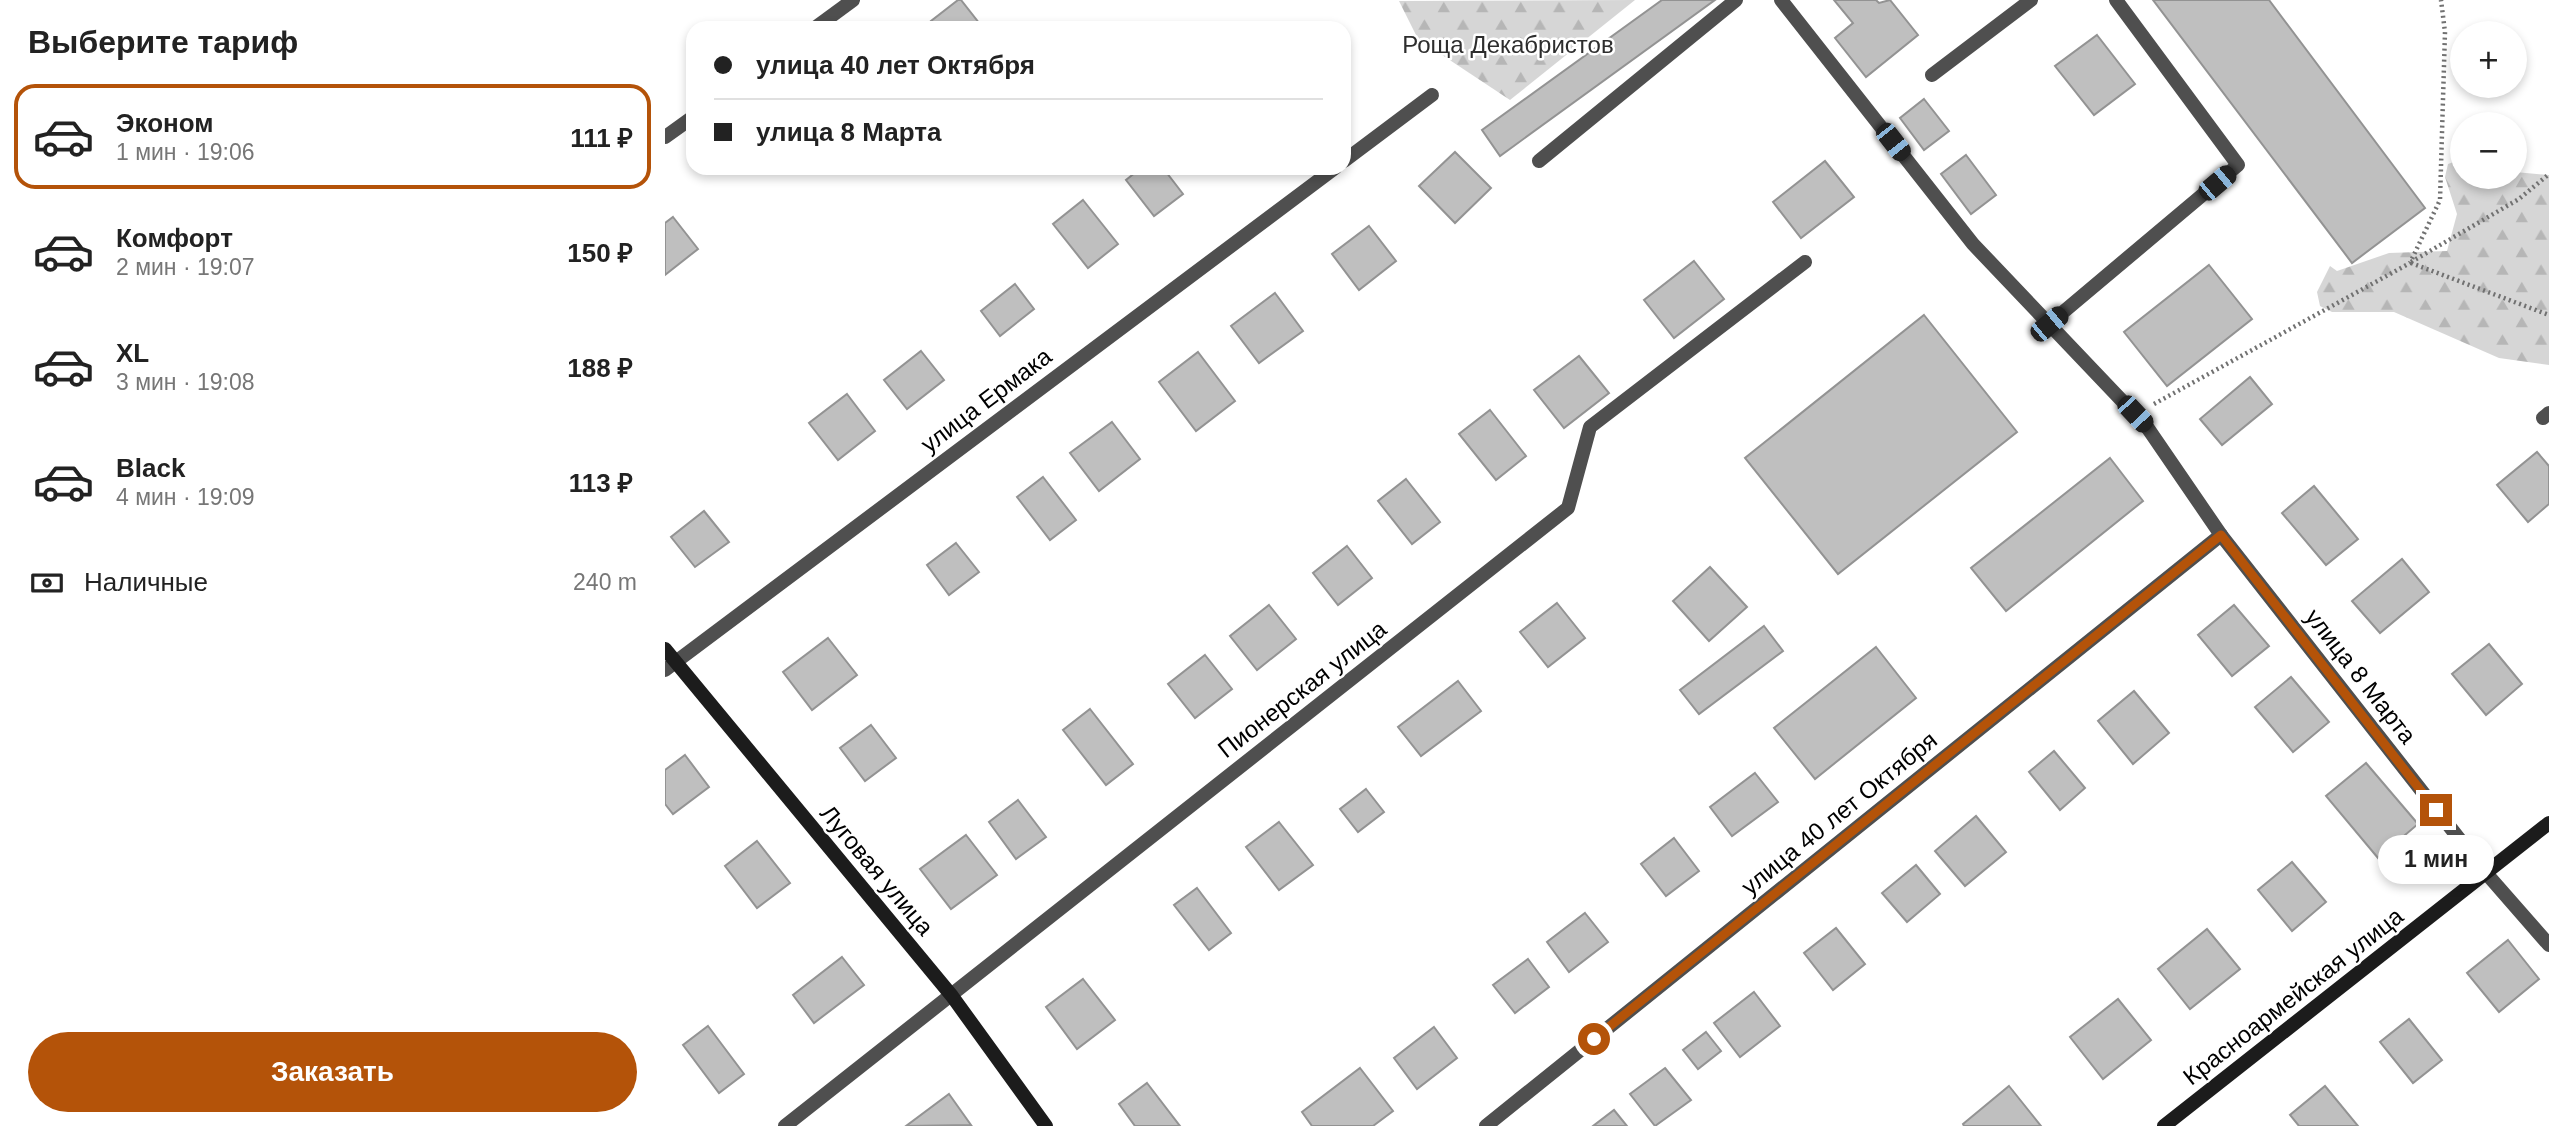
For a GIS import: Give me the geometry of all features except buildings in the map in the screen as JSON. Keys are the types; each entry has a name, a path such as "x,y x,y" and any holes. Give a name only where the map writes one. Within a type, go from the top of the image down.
{"street":[{"path":"824,21 853,0"},
{"path":"1539,161 1736,0"},
{"name":"улица 8 Марта","path":"1781,0 1973,244 2147,427 2221,535 2486,873 2549,945"},
{"path":"1932,75 2031,0"},
{"path":"2049,324 2238,165 2116,0"},
{"path":"1351,156 1432,95"},
{"path":"665,137 686,122"},
{"name":"улица Ермака","path":"670,666 1326,175"},
{"name":"Пионерская улица","path":"785,1126 1568,508 1590,427 1805,262"},
{"name":"улица 40 лет Октября","path":"1486,1126 2221,535"},
{"name":"Луговая улица","path":"665,649 670,666 951,996 1046,1126"},
{"name":"Красноармейская улица","path":"2164,1126 2549,823"}],"path":[{"path":"2410,263 2440,200 2445,32 2441,0"},
{"path":"2135,414 2269,337 2410,263 2519,199 2549,174"},
{"path":"2410,263 2549,315"}],"green space":[{"name":"Роща Декабристов","path":"1635,0 1510,100 1418,39 1399,1"},
{"path":"2450,163 2450,189 2527,189 2527,173 2549,175 2549,365 2499,358 2394,312 2332,312 2320,306 2317,292 2330,266 2337,271 2389,253 2447,251 2457,214 2445,177"}],"route":[{"path":"1594,1039 2221,535 2436,810"}]}
